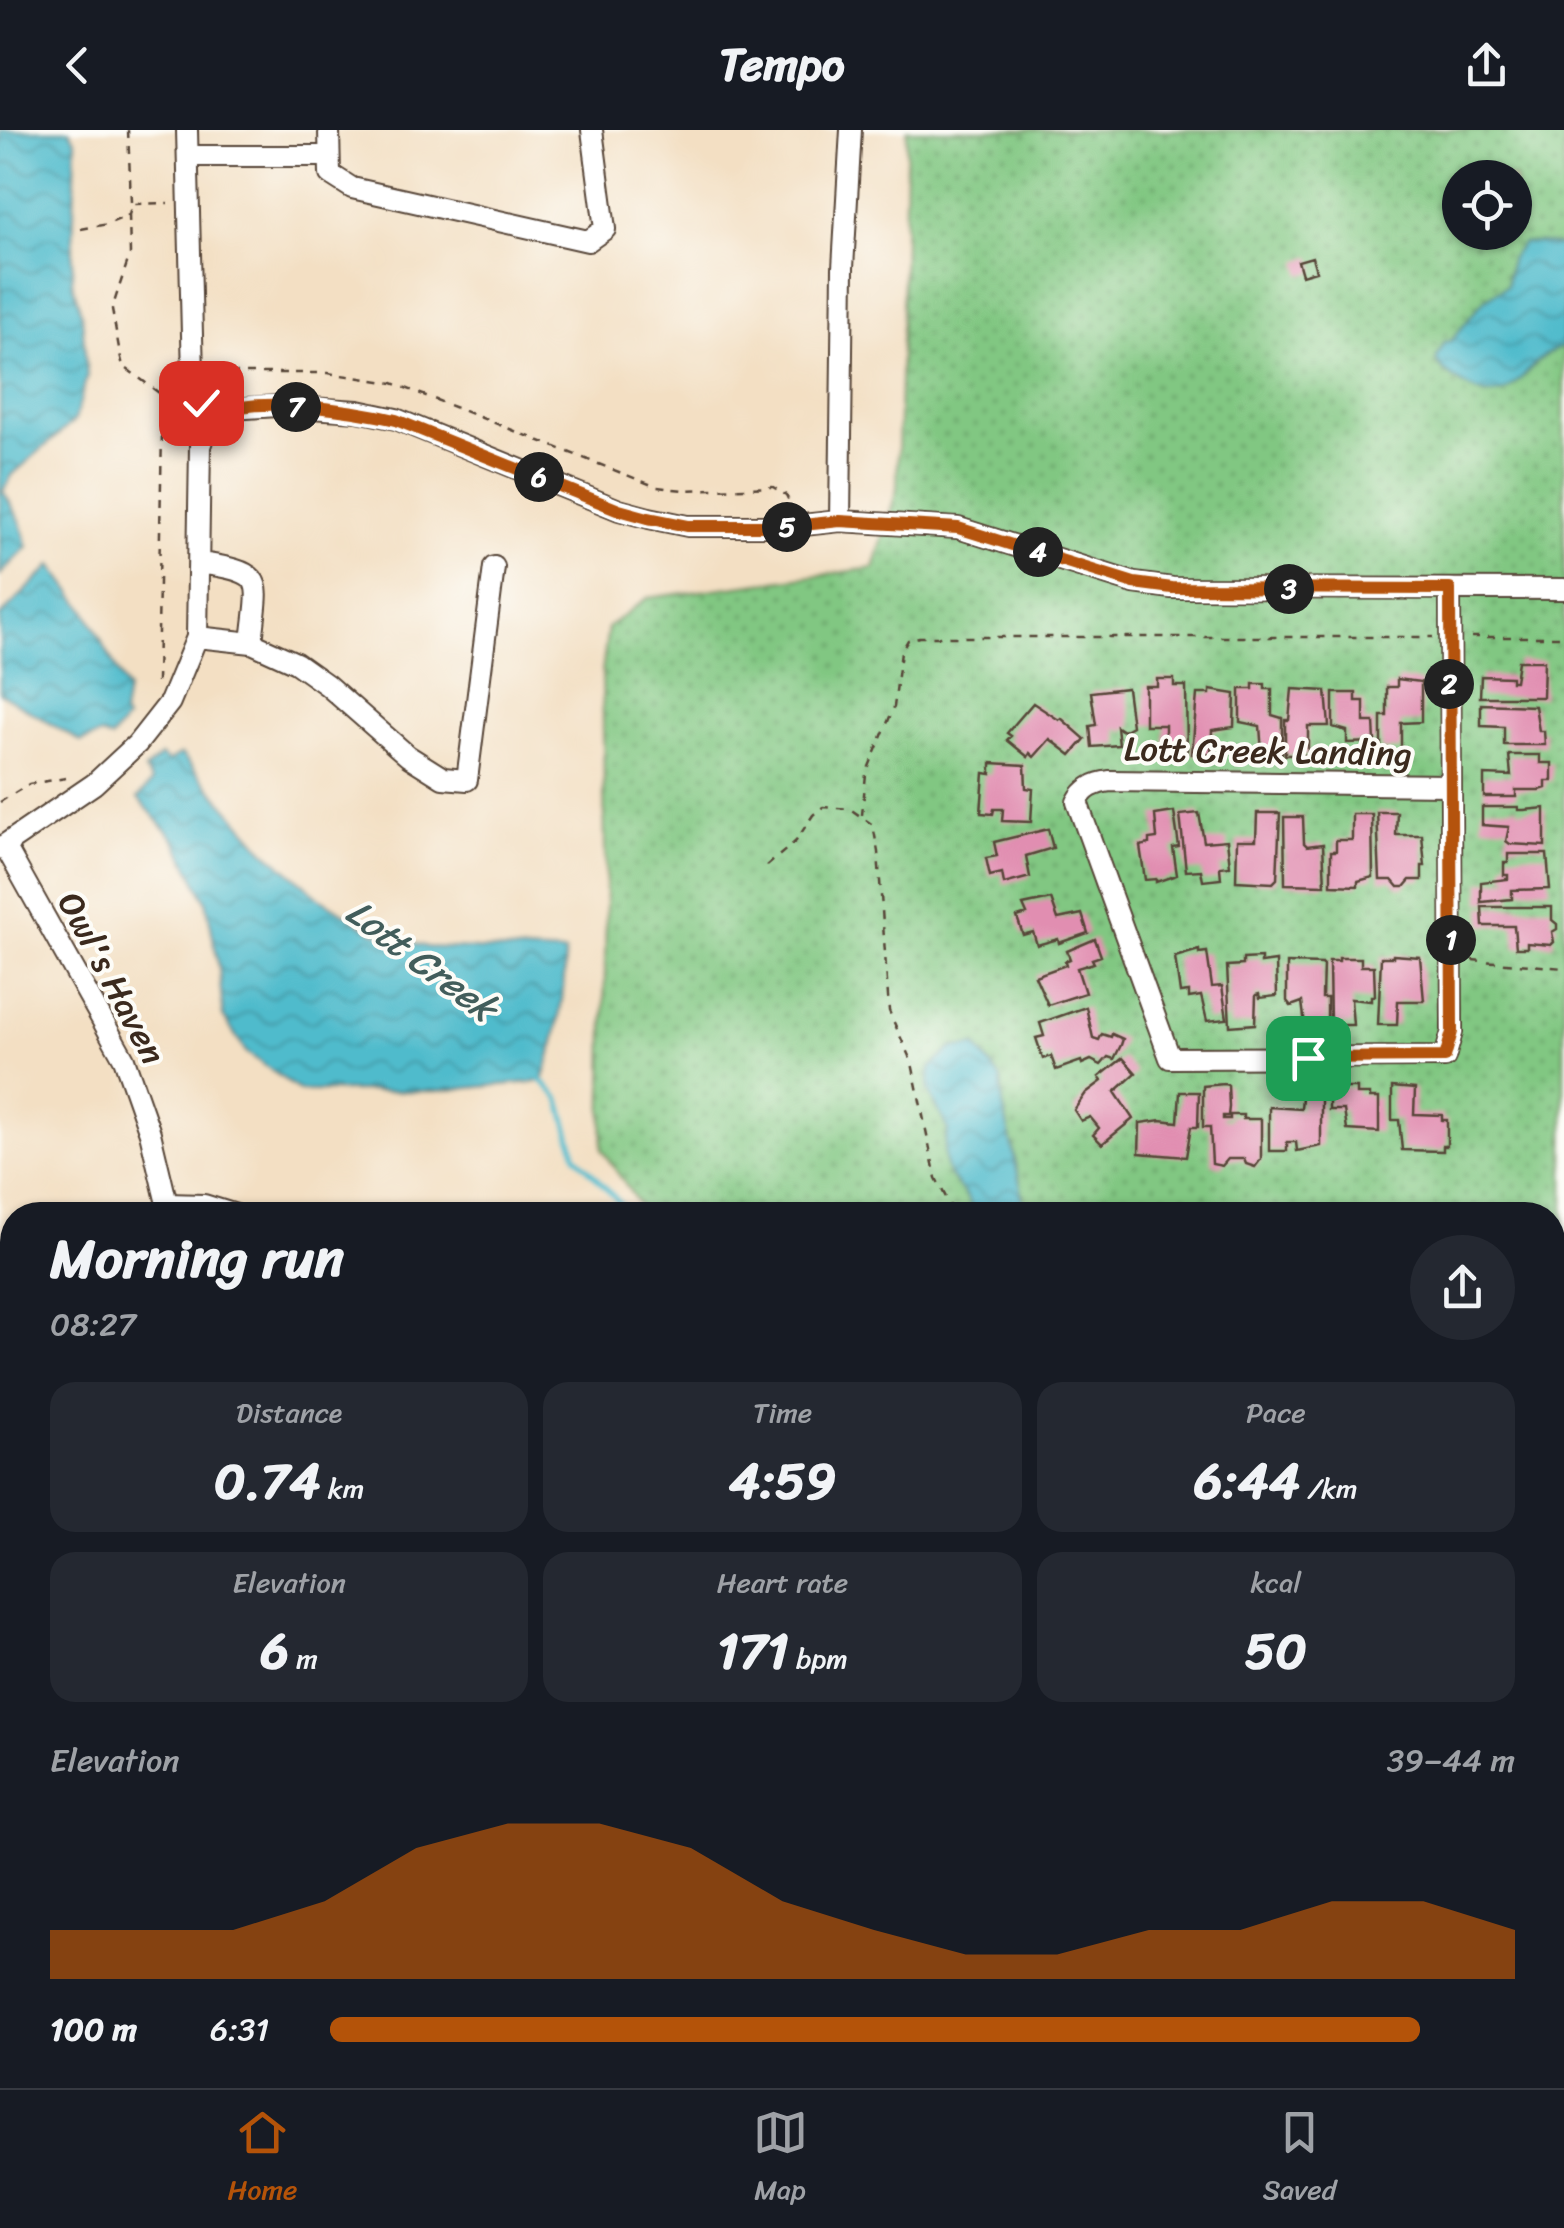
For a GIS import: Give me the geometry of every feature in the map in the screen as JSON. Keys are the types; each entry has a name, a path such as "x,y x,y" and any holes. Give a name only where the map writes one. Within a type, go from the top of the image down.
{"street":[{"path":"188,130 191,355 195,387 209,421"},
{"path":"329,130 330,174 352,188 588,240 604,229 592,130"},
{"path":"840,521 843,268 851,130"},
{"path":"188,156 329,156"},
{"path":"2,846 138,744 197,636 200,446 209,421 231,409 278,406 358,411 396,420 619,510 688,526 794,526 840,521 958,528 1134,583 1172,588 1564,590"},
{"path":"200,564 240,569 252,576 257,588 252,643"},
{"path":"197,636 252,643 296,663 431,771 442,778 467,780 494,567"},
{"name":"Lott Creek Landing","path":"1448,785 1110,781 1089,787 1076,802 1170,1058 1445,1057 1452,1032 1450,589"},
{"name":"Owl's Haven","path":"2,846 124,1059 150,1133 167,1202"}],"path":[{"path":"128,130 130,254 112,309 123,366 175,405"},
{"path":"132,204 188,202"},
{"path":"81,229 129,215"},
{"path":"163,697 162,432 175,405 213,373 328,373 394,383 657,486 683,490 773,487 786,494 793,508 794,526"},
{"path":"862,815 866,774 894,707 901,652 908,640 919,637 1564,638"},
{"path":"0,802 29,784 84,781"},
{"path":"767,866 796,841 813,815 823,808 834,806 862,815 873,825 889,1012 912,1063 936,1178 948,1202"},
{"path":"1451,960 1495,960 1564,968"}],"green space":[{"path":"907,130 1564,130 1564,1202 637,1202 602,1150 606,904 602,672 608,627 647,598 874,568 897,489"}],"water":[{"path":"0,130 70,130 76,142 72,282 82,316 87,376 75,420 12,475 3,491 21,522 28,547 0,575"},
{"path":"1532,243 1564,247 1564,347 1539,360 1511,388 1487,394 1456,380 1436,360 1444,342 1451,341 1484,300 1507,285 1510,259 1517,250 1532,250"},
{"path":"52,565 86,611 127,690 123,715 126,720 111,739 102,735 81,742 0,693 0,616"},
{"path":"181,754 264,850 320,898 373,932 427,947 565,953 559,1018 543,1081 437,1091 300,1091 246,1052 223,1016 219,968 206,901 176,841 138,798 152,782 145,770 160,756 169,761"},
{"path":"976,1046 1001,1079 1023,1202 969,1202 948,1172 948,1130 928,1089 931,1067 952,1048"}],"building":[{"path":"1312,257 1316,271 1302,275 1298,261"},
{"path":"1518,661 1544,661 1543,697 1480,697 1481,676 1511,677 1515,681"},
{"path":"1157,679 1174,679 1174,686 1186,686 1187,753 1175,753 1175,745 1165,745 1165,725 1145,725 1145,686 1157,686"},
{"path":"1397,679 1421,682 1421,722 1401,723 1401,750 1381,750 1381,716 1387,716 1387,687 1397,687"},
{"path":"1253,684 1265,684 1265,689 1272,689 1272,715 1282,718 1282,753 1262,753 1260,726 1240,722 1240,689 1253,689"},
{"path":"1127,688 1132,726 1123,731 1117,727 1119,745 1092,747 1090,726 1096,725 1091,692"},
{"path":"1292,689 1326,691 1329,726 1308,726 1308,755 1285,755 1285,720 1289,720"},
{"path":"1210,690 1235,694 1234,727 1212,730 1211,754 1192,754 1197,694 1210,694"},
{"path":"1333,693 1356,693 1356,701 1364,701 1364,722 1374,722 1375,742 1347,743 1347,731 1333,727"},
{"path":"1033,703 1061,718 1085,739 1071,755 1050,739 1034,757 1030,753 1028,757 1007,740 1011,736 1007,733"},
{"path":"1481,704 1535,706 1545,745 1504,745 1504,727 1481,726"},
{"path":"1509,755 1540,755 1540,763 1552,763 1552,781 1546,781 1546,788 1540,790 1516,790 1516,797 1484,797 1484,775 1511,776"},
{"path":"991,763 1025,765 1026,788 1033,789 1031,822 1002,821 1003,809 994,809 993,814 981,813 984,773 991,774"},
{"path":"1482,807 1545,808 1545,846 1510,844 1506,841 1509,827 1482,825"},
{"path":"1174,812 1179,847 1173,848 1177,875 1156,882 1145,880 1140,846 1157,838 1155,815"},
{"path":"1377,812 1397,812 1396,835 1422,835 1422,880 1410,880 1404,887 1398,887 1392,880 1380,880"},
{"path":"1199,813 1204,842 1227,840 1230,866 1220,867 1221,879 1203,881 1201,870 1186,871 1180,815"},
{"path":"1257,813 1280,813 1277,879 1273,883 1236,881 1237,840 1256,840"},
{"path":"1352,814 1372,814 1373,877 1358,881 1358,886 1331,885 1331,851 1336,851 1336,840 1352,840"},
{"path":"1284,817 1303,817 1304,843 1323,844 1325,885 1285,884"},
{"path":"1048,829 1053,848 1026,856 1030,877 1004,884 1002,873 990,876 986,858 997,856 994,842"},
{"path":"1508,854 1547,854 1550,889 1512,890 1512,899 1481,902 1481,882 1508,879 1504,863 1508,863"},
{"path":"1051,899 1058,919 1082,914 1088,933 1059,943 1058,939 1037,945 1033,932 1023,935 1017,917 1027,914 1023,905"},
{"path":"1482,907 1552,907 1552,920 1557,924 1552,932 1554,942 1527,943 1527,948 1516,948 1514,926 1483,926"},
{"path":"1095,939 1101,956 1092,959 1094,963 1077,968 1085,993 1048,1005 1035,976 1066,965 1065,961 1070,959 1067,951"},
{"path":"1199,950 1207,952 1212,987 1222,986 1227,1019 1207,1021 1201,996 1189,998 1189,992 1180,993 1175,957"},
{"path":"1381,957 1420,957 1424,1001 1398,1001 1397,1025 1378,1025"},
{"path":"1261,958 1261,963 1276,961 1277,996 1256,995 1255,1024 1230,1026 1227,966 1243,965 1243,959"},
{"path":"1361,958 1361,966 1374,966 1375,996 1371,996 1371,1001 1351,999 1353,1025 1330,1025 1329,961"},
{"path":"1287,963 1323,964 1322,998 1327,998 1327,1025 1305,1025 1302,1002 1291,1006 1287,1001"},
{"path":"1086,1007 1093,1038 1099,1040 1102,1034 1112,1034 1123,1039 1121,1045 1114,1059 1108,1057 1101,1065 1081,1061 1056,1070 1051,1056 1043,1059 1036,1038 1044,1036 1040,1023"},
{"path":"1123,1058 1136,1073 1115,1092 1133,1119 1102,1144 1093,1135 1099,1128 1090,1117 1081,1121 1074,1110 1086,1093 1102,1081 1099,1077"},
{"path":"1303,1084 1321,1084 1321,1146 1297,1151 1296,1142 1287,1142 1287,1151 1269,1151 1269,1107 1301,1109"},
{"path":"1228,1085 1229,1107 1228,1116 1223,1119 1243,1115 1243,1119 1261,1119 1261,1159 1255,1167 1244,1159 1228,1159 1222,1166 1212,1164 1210,1127 1203,1127 1203,1086"},
{"path":"1392,1087 1415,1089 1414,1114 1442,1115 1442,1120 1447,1120 1447,1146 1443,1146 1443,1151 1402,1150 1399,1120 1392,1120"},
{"path":"1357,1088 1357,1094 1379,1098 1379,1132 1347,1130 1344,1110 1329,1110 1329,1090"},
{"path":"1180,1092 1199,1092 1198,1127 1191,1127 1186,1157 1139,1153 1140,1123 1178,1122"}],"waterway":[{"name":"Lott Creek","path":"541,1080 560,1099 576,1156 619,1202"}],"route":[{"path":"201,403 209,421 231,409 278,406 358,411 396,420 619,510 688,526 794,526 840,521 958,528 1134,583 1172,588 1450,589 1452,1032 1445,1057 1308,1058"}]}
